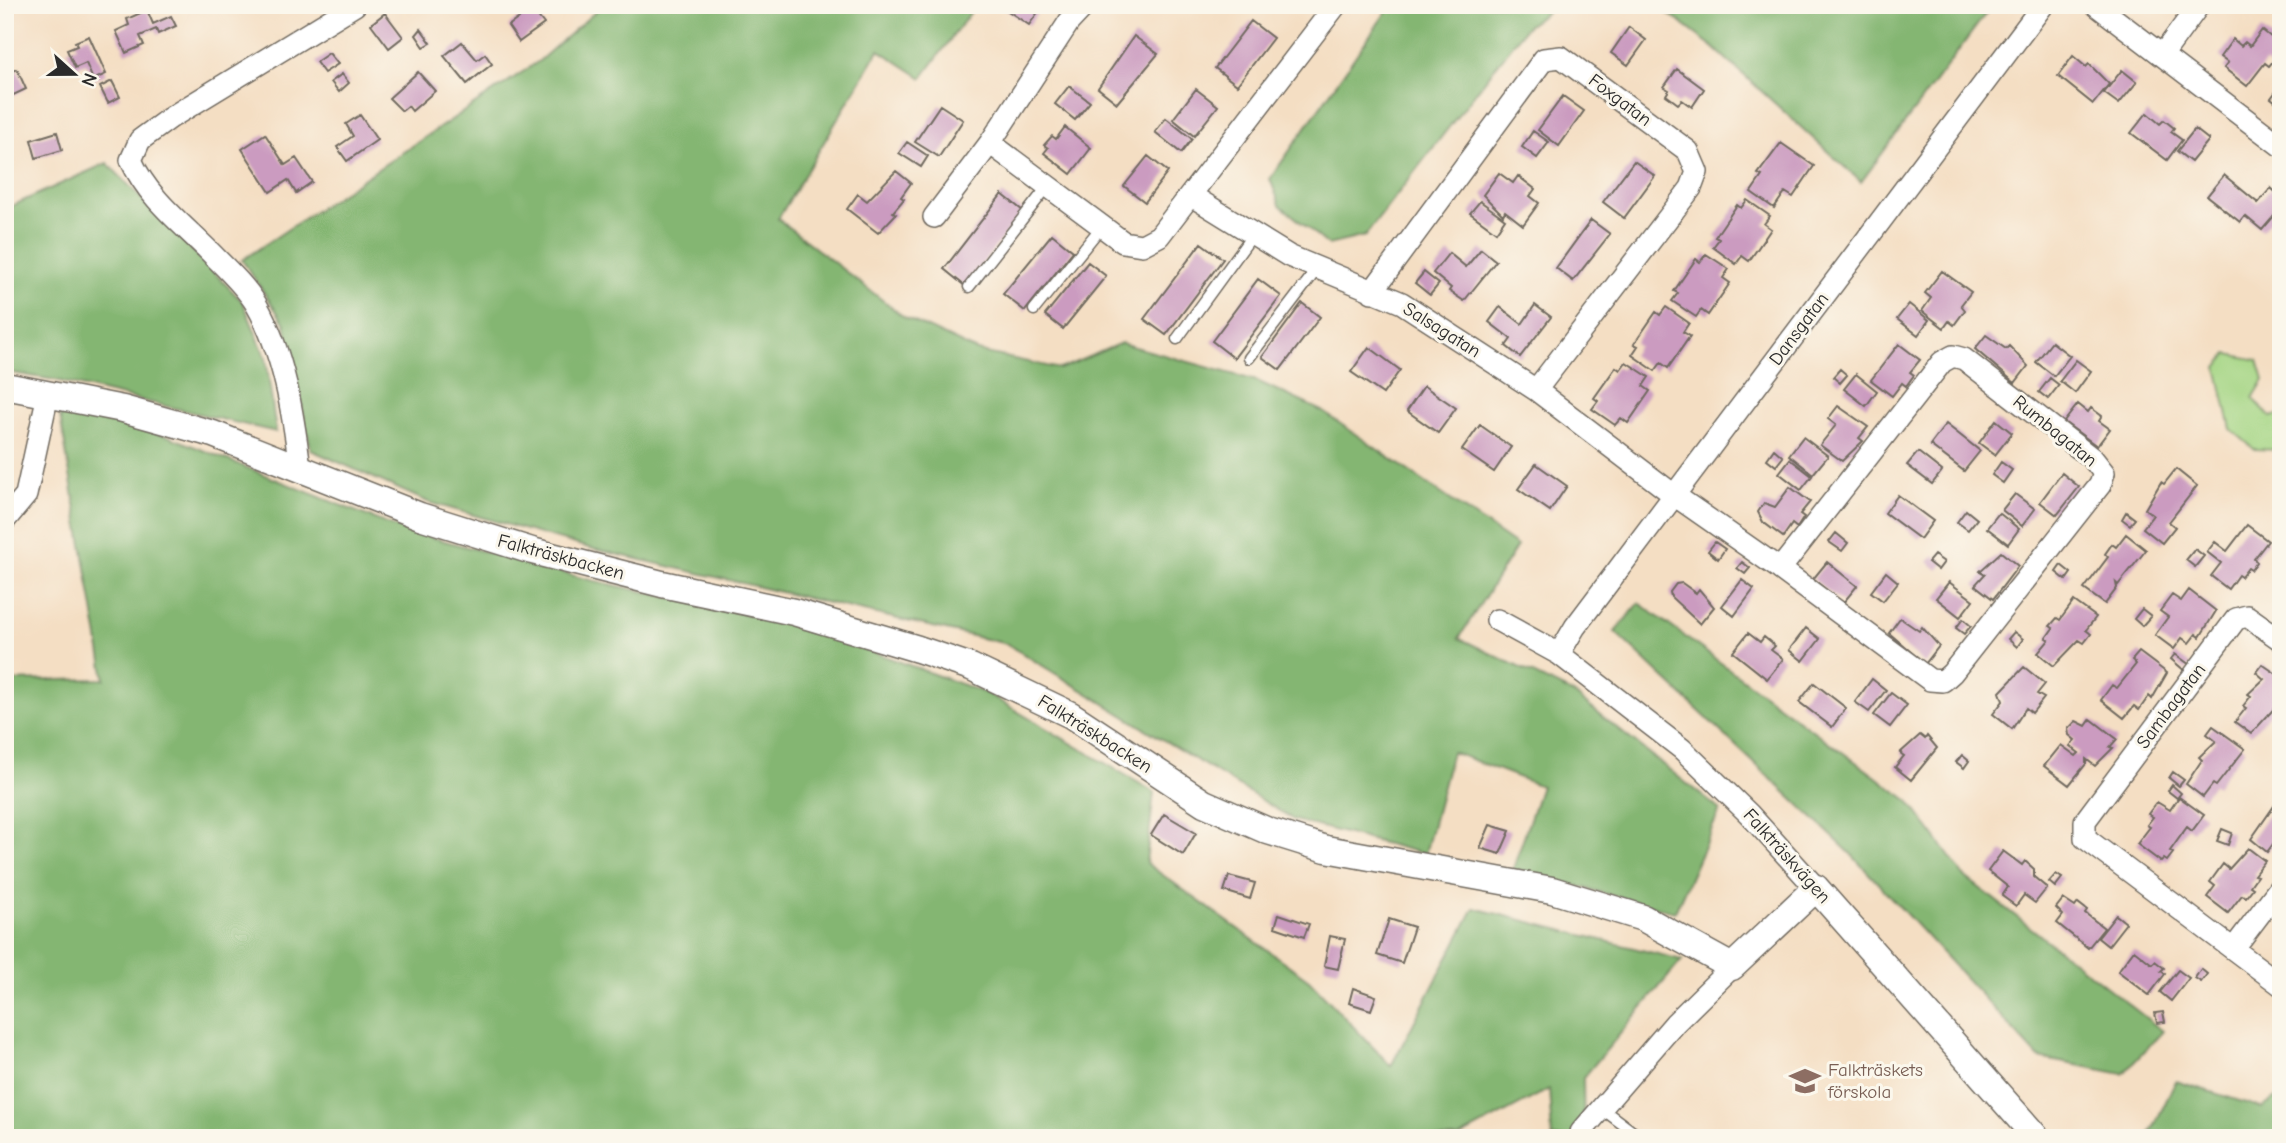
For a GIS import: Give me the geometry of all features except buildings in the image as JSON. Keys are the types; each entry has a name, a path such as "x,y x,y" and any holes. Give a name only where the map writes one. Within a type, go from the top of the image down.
{"street":[{"path":"300,468 294,419 277,352 255,303 214,256 170,215 140,180 131,160 139,140 170,118 355,5"},
{"path":"934,217 990,143 1069,22 1085,5"},
{"path":"990,143 1124,242 1142,245 1159,236 1192,196 1336,5"},
{"name":"Dansgatan","path":"1559,654 1575,626 2043,5"},
{"path":"2096,5 2281,146"},
{"path":"2163,54 2199,5"},
{"name":"Foxgatan","path":"1372,292 1544,59 1562,57 1688,151 1697,172 1691,188 1536,390"},
{"name":"Salsagatan","path":"1192,196 1289,256 1402,303 1536,390 1674,495"},
{"name":"Rumbagatan","path":"1674,495 1780,569 1930,680 1943,681 2100,485 2104,473 2094,459 1964,359 1953,356 1942,362 1780,569"},
{"name":"Falkträskbacken","path":"5,386 168,420 300,468 420,516 532,551 662,584 794,611 971,667 1071,715 1204,803 1268,831 1326,849 1552,890 1643,918 1732,967"},
{"path":"5,520 26,495 48,394"},
{"name":"Sambagatan","path":"2234,948 2085,838 2085,821 2236,620 2247,616 2281,640"},
{"name":"Falkträskvägen","path":"1497,620 1559,654 1682,749 1749,814 2037,1138"},
{"path":"2281,886 2234,948 2281,985"},
{"path":"1581,1132 1675,1023 1815,888"}],"lane":[{"path":"969,287 1048,186"},
{"path":"1034,310 1102,226"},
{"path":"1177,339 1254,233"},
{"path":"1249,358 1318,268"},
{"path":"1601,1108 1641,1138"}],"green space":[{"path":"603,5 976,5 922,78 879,50 778,219 904,317 977,351 1060,369 1121,343 1257,381 1322,411 1517,546 1459,638 1574,694 1720,810 1675,912 1513,869 1541,786 1452,752 1425,854 1294,820 1007,644 589,548 428,502 311,450 285,324 242,260 539,61"},
{"path":"1391,5 1557,5 1527,26 1365,236 1328,245 1280,205 1270,179"},
{"path":"1657,5 1992,5 1861,182 1713,47"},
{"path":"107,163 243,302 266,358 276,432 55,380 5,372 5,209"},
{"path":"2228,354 2258,360 2264,380 2253,398 2271,417 2281,414 2281,450 2254,449 2231,429 2217,367"},
{"path":"59,410 168,436 397,528 586,579 802,626 988,694 1154,792 1146,863 1309,980 1391,1066 1474,908 1682,960 1583,1078 1584,1138 1552,1138 1549,1089 1458,1138 5,1138 5,681 105,679"},
{"path":"1639,603 1909,801 1963,875 2163,1031 2123,1074 2039,1058 1850,853 1615,632"},
{"path":"2176,1081 2262,1108 2281,1095 2281,1138 2148,1138"}],"place":[{"name":"Falkträskets förskola","path":"1805,1081"}]}
